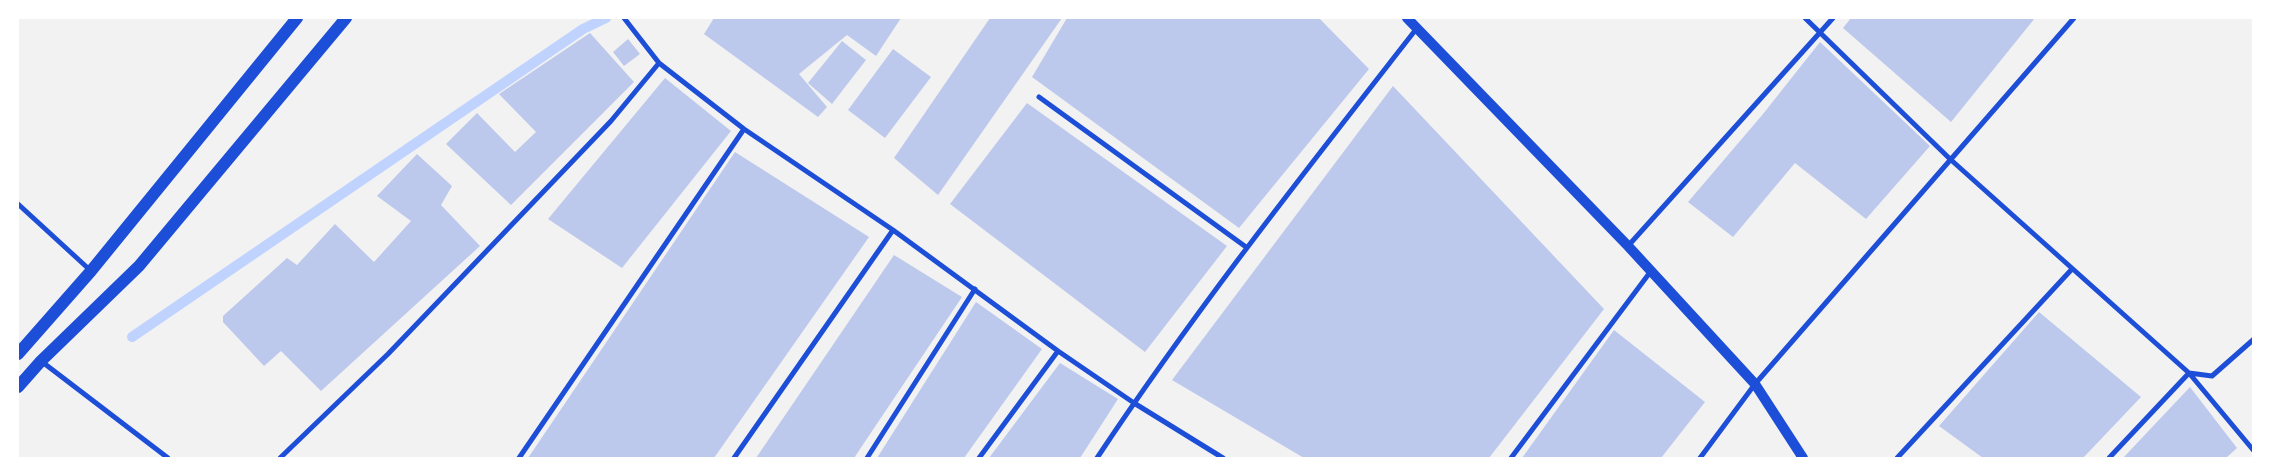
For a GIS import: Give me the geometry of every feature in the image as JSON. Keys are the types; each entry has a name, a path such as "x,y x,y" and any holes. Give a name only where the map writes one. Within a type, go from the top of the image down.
{"main road":[{"path":"18,354 91,271 298,18"},
{"path":"18,387 41,361 139,266 346,18"},
{"path":"1407,18 1628,246 1755,384 1803,458"}],"street":[{"path":"624,18 659,63 744,129 893,230 1058,351 1134,403 1223,458"},
{"path":"1805,18 1950,159 2189,373 2254,451"},
{"path":"1628,246 1833,18"},
{"path":"1700,458 1755,384 2073,18"},
{"path":"1097,458 1134,403 1246,247 1417,28"},
{"path":"280,458 395,347 611,121 659,63"},
{"path":"1039,97 1246,247"},
{"path":"519,458 744,129"},
{"path":"18,204 91,271"},
{"path":"734,458 893,230"},
{"path":"1897,458 2072,269"},
{"path":"1511,458 1651,271"},
{"path":"868,458 975,289"},
{"path":"2189,373 2212,376 2254,339"},
{"path":"979,458 1058,351"},
{"path":"41,361 168,458"},
{"path":"2109,458 2189,373"}],"building":[{"path":"714,18 901,18 876,56 847,35 799,74 827,107 818,117 704,34"},
{"path":"990,18 1062,18 938,195 894,158"},
{"path":"1067,18 1319,18 1369,69 1239,228 1032,77"},
{"path":"1851,18 2035,18 1951,122 1843,28"},
{"path":"590,33 634,82 511,205 446,144 477,113 515,152 536,132 499,94"},
{"path":"628,39 640,54 624,66 613,52"},
{"path":"842,41 866,60 832,104 808,83"},
{"path":"1820,42 1930,146 1866,219 1795,163 1733,237 1688,202 1763,114"},
{"path":"893,49 931,77 885,138 848,110"},
{"path":"665,78 731,131 622,268 548,219"},
{"path":"1393,86 1604,309 1489,458 1304,458 1172,380"},
{"path":"1027,103 1227,246 1145,352 950,204"},
{"path":"735,152 869,237 714,458 528,458"},
{"path":"417,154 452,186 441,205 480,246 321,391 281,351 264,366 223,322 223,316 287,258 297,265 335,224 374,262 411,221 377,196"},
{"path":"894,255 962,297 854,458 756,458"},
{"path":"976,302 1042,349 964,458 877,458"},
{"path":"2039,312 2141,397 2083,458 1983,458 1939,426"},
{"path":"1614,330 1705,402 1661,458 1522,458"},
{"path":"1060,363 1118,399 1080,458 989,458"},
{"path":"2190,387 2237,448 2226,458 2123,458"}],"waterway":[{"path":"132,337 583,29 606,18"}]}
